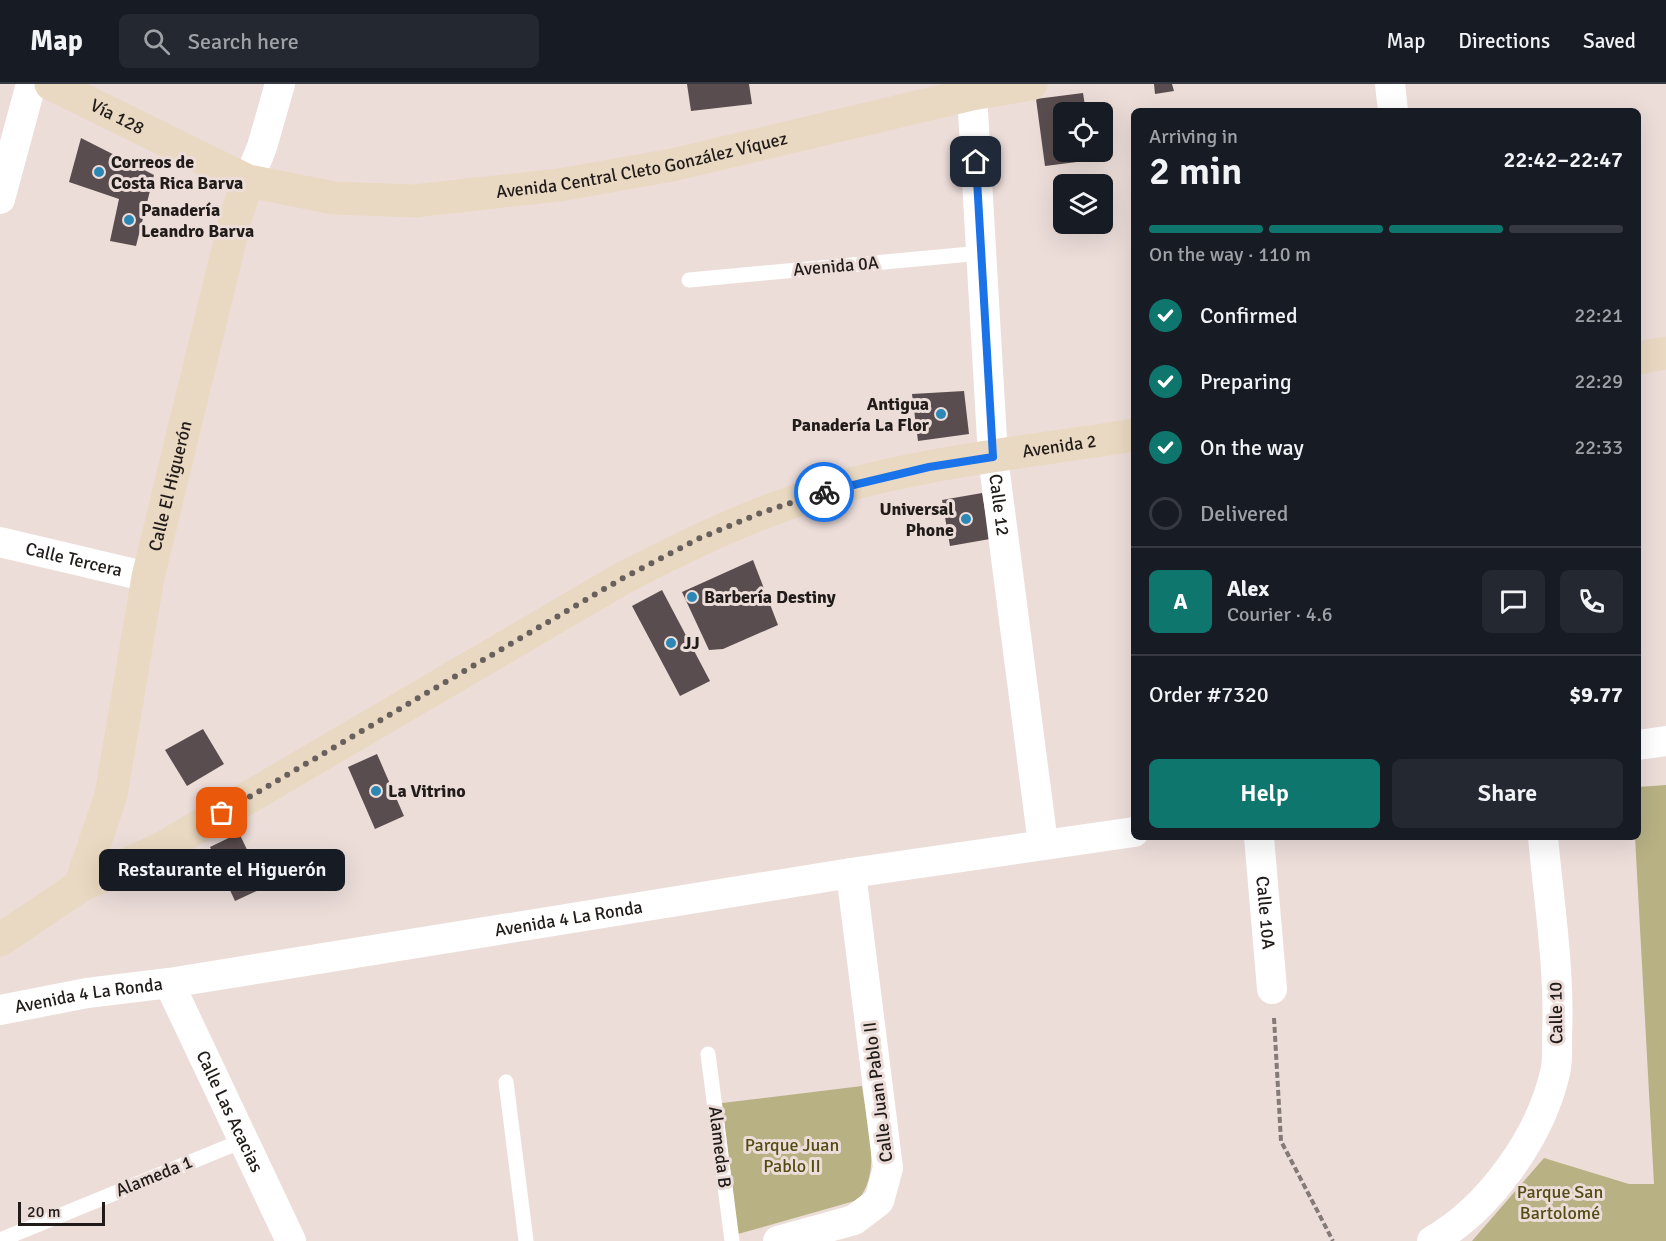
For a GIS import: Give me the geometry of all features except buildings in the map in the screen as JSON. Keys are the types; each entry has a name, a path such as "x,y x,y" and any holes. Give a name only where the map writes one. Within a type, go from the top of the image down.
{"main road":[{"name":"Vía 128","path":"51,84 248,181"},
{"name":"Avenida Central Cleto González Víquez","path":"248,181 334,198 414,201 559,185 672,165 972,94 1031,84"},
{"name":"Calle El Higuerón","path":"80,886 111,795 148,576 236,216 248,181"},
{"path":"1641,357 1666,353"},
{"name":"Avenida 2","path":"0,940 80,886 162,848 623,578 700,538 763,512 833,489 929,467 1131,435"},
{"name":"Calle El Higuerón","path":"111,795 113,828 123,842 136,847 162,848"}],"street":[{"path":"0,199 31,84"},
{"path":"248,181 262,147 280,84"},
{"path":"1390,84 1393,108"},
{"name":"Calle 12","path":"972,94 993,457 1043,844"},
{"name":"Calle Tercera","path":"0,542 148,576"},
{"path":"1641,745 1666,741"},
{"name":"Avenida 4 La Ronda","path":"2,1009 87,993 169,983 851,873 1131,832"},
{"name":"Calle 10A","path":"1259,840 1272,989"},
{"name":"Calle 10","path":"1432,1241 1450,1231 1505,1177 1533,1130 1556,1072 1558,1004 1544,840"},
{"name":"Calle Juan Pablo II","path":"778,1241 854,1220 879,1201 888,1168 851,873"},
{"name":"Calle Las Acacias","path":"169,983 291,1241"}],"lane":[{"name":"Avenida 0A","path":"689,280 982,253"},
{"name":"Alameda B","path":"708,1054 732,1241"},
{"path":"506,1082 526,1241"},
{"name":"Alameda 1","path":"0,1240 242,1140"}],"path":[{"path":"1272,989 1281,1140 1333,1241"}],"green space":[{"name":"Parque San Bartolomé","path":"1666,785 1666,1241 1472,1241 1544,1158 1629,1184 1654,1184 1635,840 1641,840 1641,787"},
{"name":"Parque Juan Pablo II","path":"862,1086 871,1145 871,1160 866,1188 858,1200 738,1234 722,1103"}],"way so far":[{"path":"222,813 623,578 700,538 763,512 824,492"}],"place":[{"name":"Correos de Costa Rica Barva","path":"99,172"},
{"name":"Panadería Leandro Barva","path":"129,220"},
{"name":"Antigua Panadería La Flor","path":"941,414"},
{"name":"Universal Phone","path":"966,519"},
{"name":"Barbería Destiny","path":"692,597"},
{"name":"JJ","path":"671,643"},
{"name":"La Vitrino","path":"376,791"},
{"name":"Restaurante el Higuerón","path":"222,813"}],"route":[{"path":"824,492 929,467 993,457 976,162"}]}
